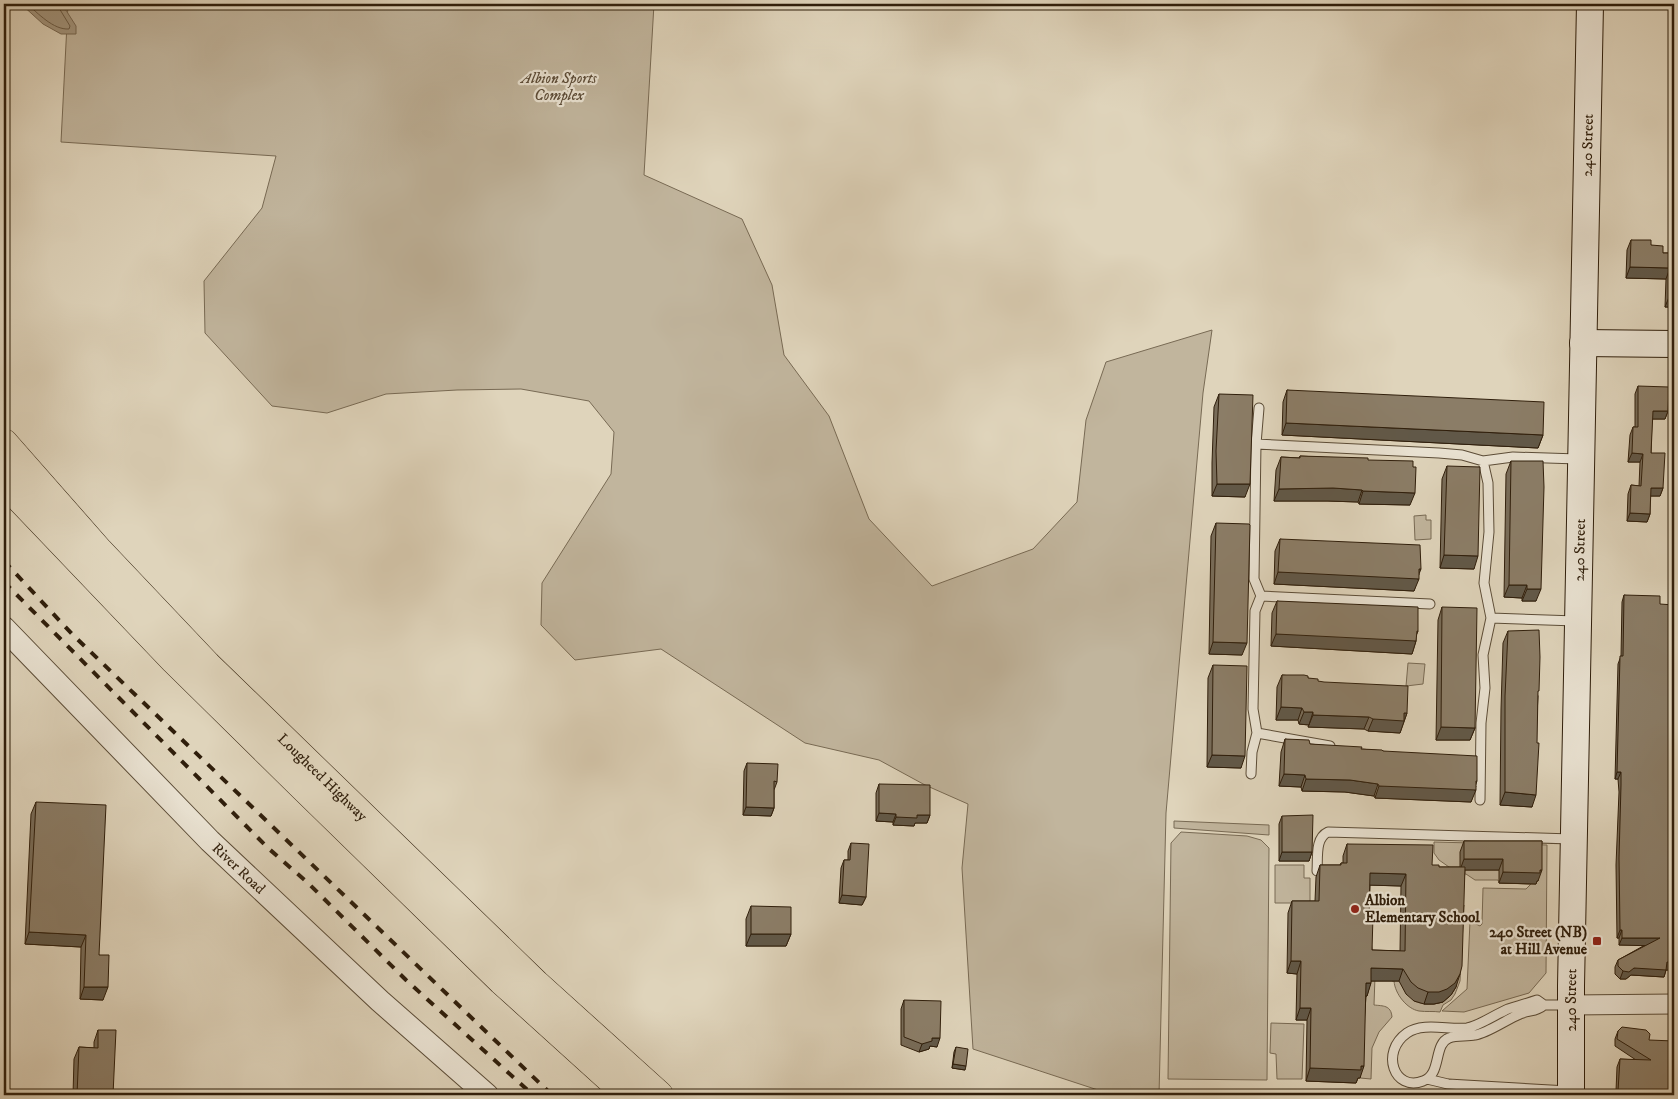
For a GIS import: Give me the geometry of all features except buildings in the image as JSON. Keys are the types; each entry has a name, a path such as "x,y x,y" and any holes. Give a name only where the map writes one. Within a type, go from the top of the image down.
{"highway":[{"name":"Lougheed Highway","path":"4,443 99,551 208,665 536,984 658,1095"},
{"name":"Lougheed Highway","path":"4,482 174,660 302,786 502,982 628,1095"}],"main road":[{"name":"240 Street","path":"1571,1093 1571,1004 1590,4"},
{"path":"1583,343 1674,344"}],"street":[{"name":"River Road","path":"4,628 210,841 380,1001 487,1095"},
{"path":"1571,1004 1674,1004"}],"lane":[{"path":"1251,774 1252,752 1257,733 1253,709 1255,611 1261,596 1254,579 1256,444 1259,408"},
{"path":"1256,444 1439,453 1462,455 1483,461 1513,457 1581,459"},
{"path":"1480,800 1477,759 1485,688 1483,656 1491,618 1484,583 1489,532 1488,482 1483,461"},
{"path":"1261,596 1430,604"},
{"path":"1491,618 1578,621"},
{"path":"1257,733 1334,747"},
{"path":"1317,871 1319,842 1323,834 1328,832 1574,839"},
{"path":"1544,1005 1537,1000 1509,1009 1468,1028 1420,1028 1408,1032 1393,1050 1392,1057 1396,1073 1402,1079 1414,1083 1427,1079 1448,1084 1571,1093"},
{"path":"1427,1079 1436,1067 1443,1042 1448,1038 1476,1036 1526,1012 1536,1011 1544,1005 1571,1004"}],"green space":[{"name":"Albion Sports Complex","path":"68,4 654,4 644,175 742,219 772,285 784,355 829,416 869,519 932,586 1033,549 1077,502 1086,420 1106,362 1212,330 1203,393 1166,813 1159,1095 1134,1095 1101,1091 973,1049 962,868 968,804 925,785 879,760 805,743 661,649 575,660 541,625 542,583 611,474 614,432 589,401 521,389 457,390 386,394 327,413 272,406 205,333 204,281 262,208 276,156 61,142"},
{"path":"1426,515 1426,520 1431,520 1431,539 1415,540 1414,516"},
{"path":"1408,663 1425,664 1423,684 1406,686"},
{"path":"1174,821 1269,825 1269,835 1174,828"},
{"path":"1181,832 1247,836 1261,840 1269,848 1267,1080 1168,1079 1171,843"},
{"path":"1434,842 1547,845 1546,973 1529,993 1464,1012 1442,1011 1467,989 1470,921 1480,926 1482,924 1483,888 1526,889 1531,884 1499,883 1498,880 1475,880 1466,874 1459,874 1439,860 1434,853"},
{"path":"1275,865 1304,865 1304,878 1310,878 1310,903 1275,903"},
{"path":"1464,905 1460,981 1455,994 1451,1000 1443,1005 1440,1012 1415,1010 1399,996 1394,981 1392,981 1392,976 1400,976 1414,1001 1428,1004 1443,1002"},
{"path":"1367,975 1375,976 1374,1005 1388,1008 1392,1017 1379,1032 1372,1048 1371,1079 1360,1078 1351,1013"},
{"path":"1271,1023 1304,1024 1302,1079 1277,1079 1276,1054 1270,1053"}],"water":[{"path":"21,4 62,4 76,26 76,34 61,34 43,24"}],"railway":[{"path":"4,561 72,634 552,1095"},
{"path":"4,582 268,848 308,883 406,980 533,1095"}],"place":[{"name":"Albion Elementary School","path":"1355,909"},
{"name":"240 Street (NB) at Hill Avenue","path":"1597,941"}]}
